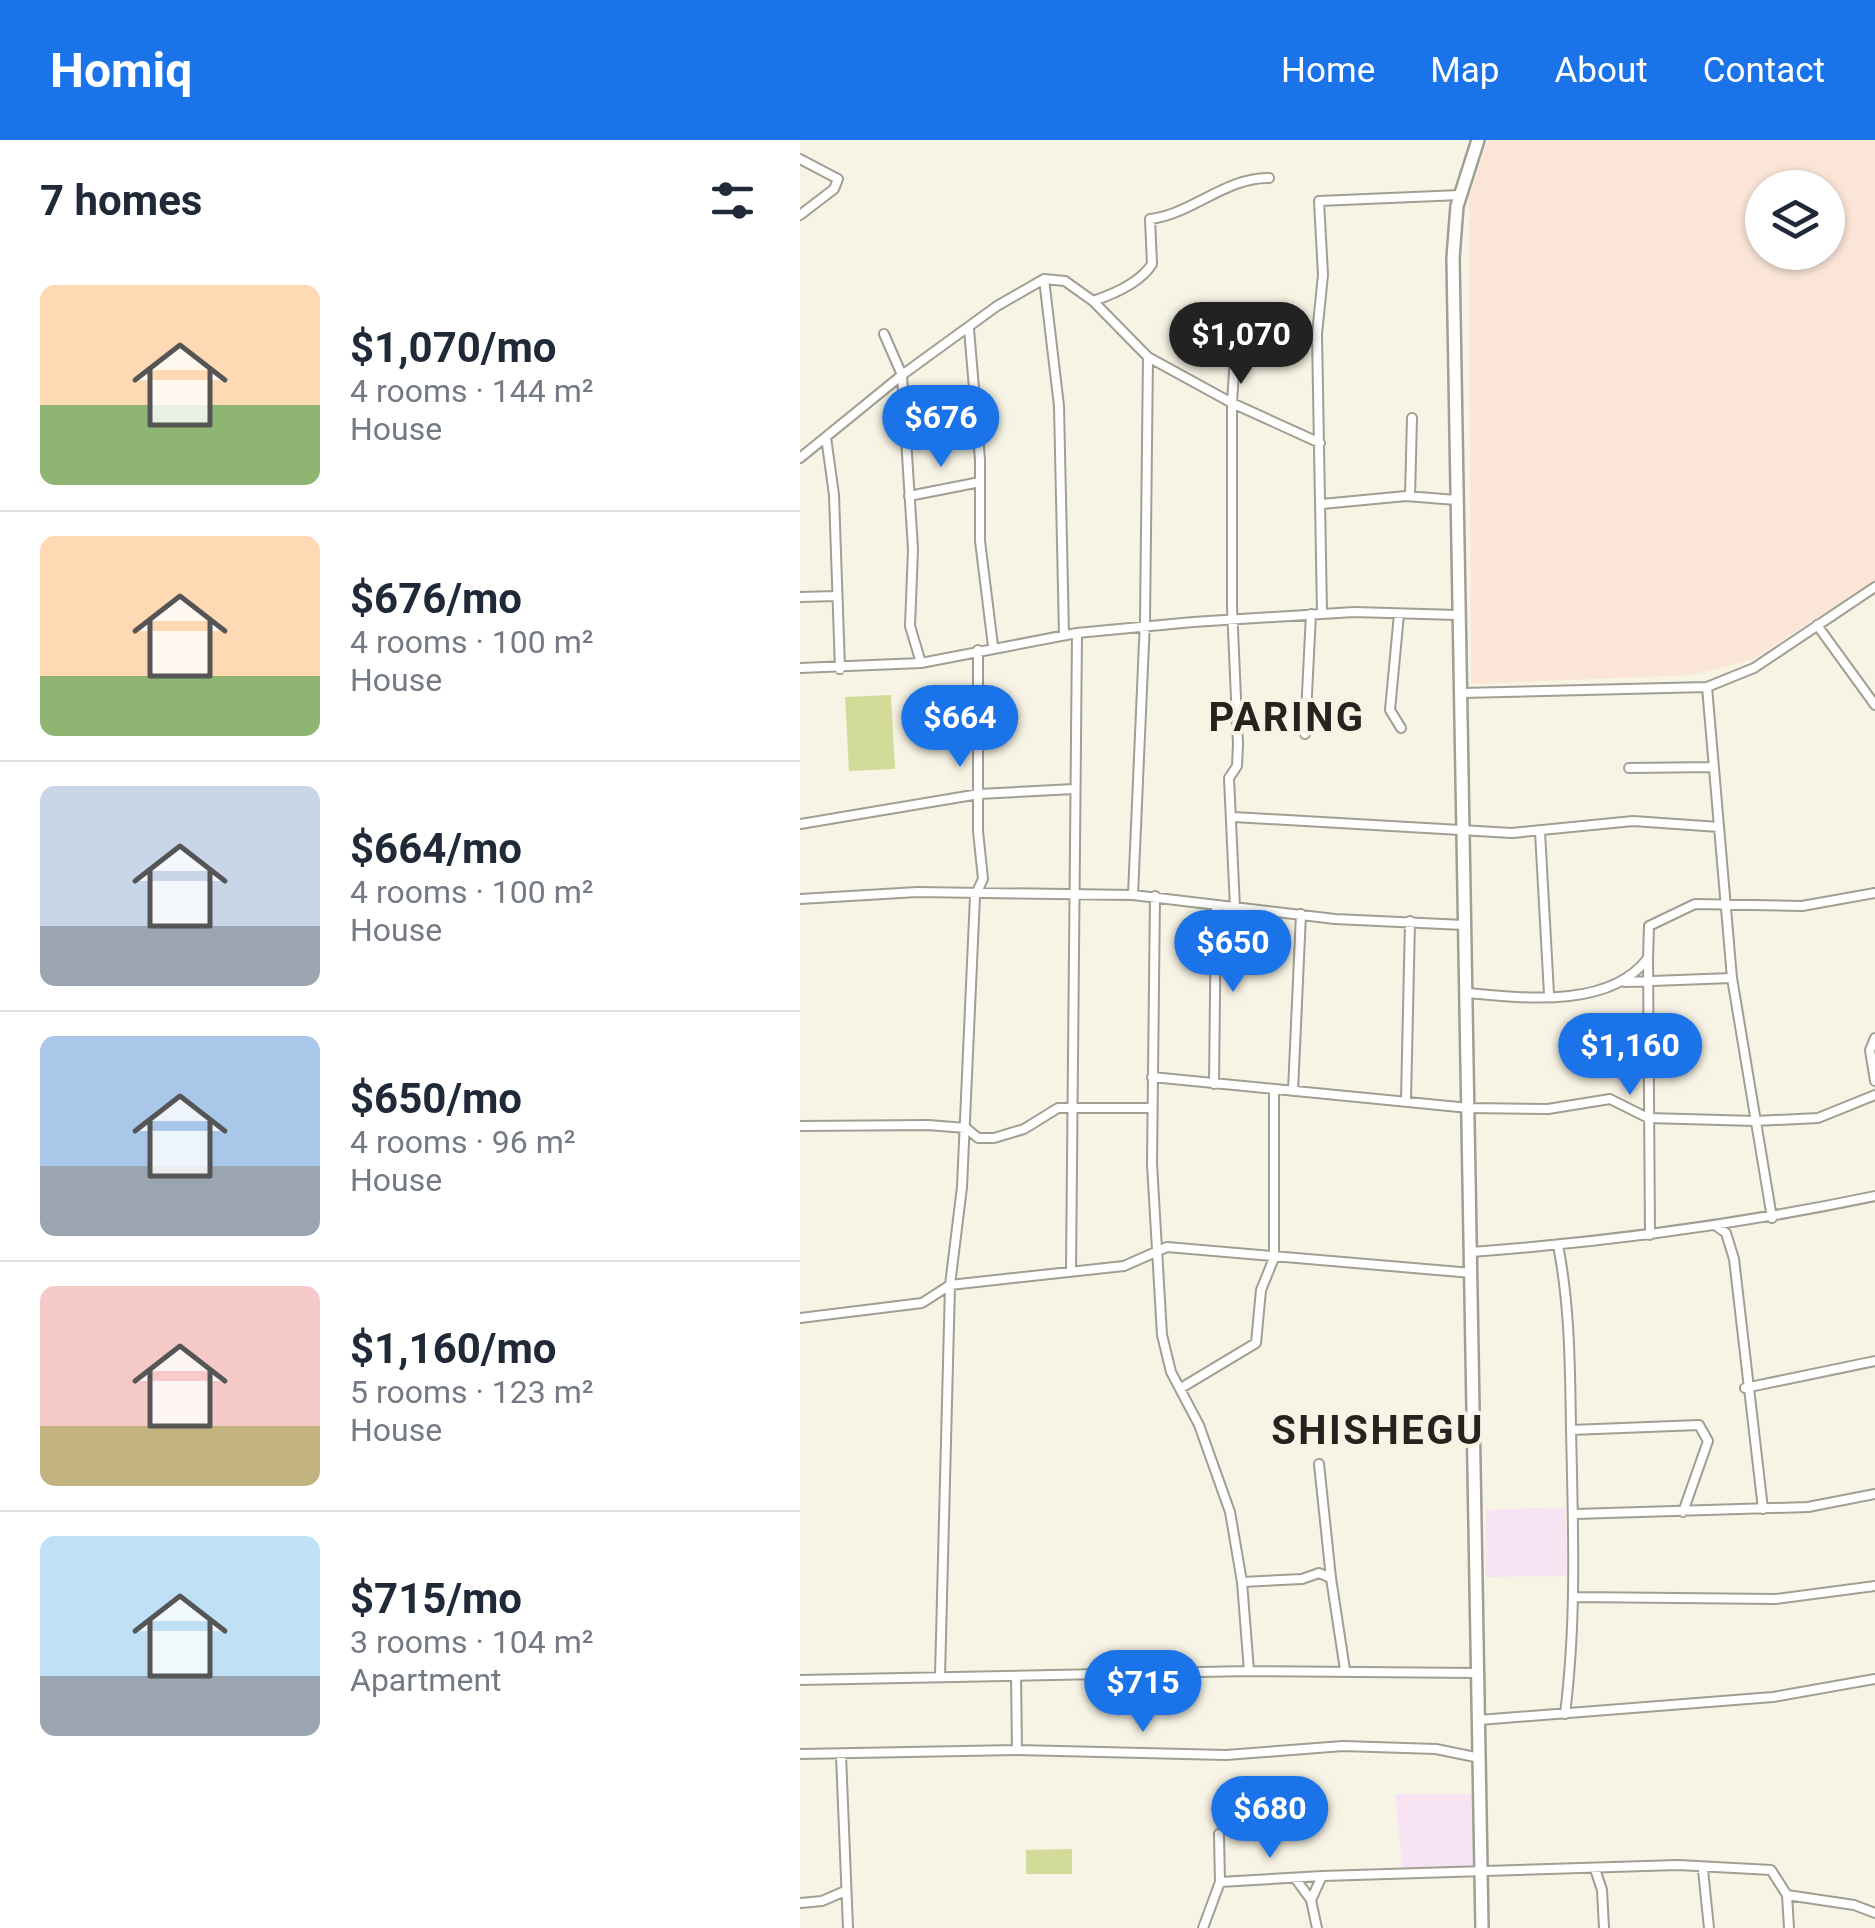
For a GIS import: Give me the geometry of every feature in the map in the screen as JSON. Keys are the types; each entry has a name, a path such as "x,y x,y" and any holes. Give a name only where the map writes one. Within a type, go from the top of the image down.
{"main road":[{"path":"1478,140 1460,195 1453,258 1482,1928"}],"street":[{"path":"800,158 833,174 838,184 800,215"},
{"path":"1094,302 1150,269 1150,219 1167,217 1199,198 1269,178"},
{"path":"1322,613 1317,321 1323,275 1319,201 1460,195"},
{"path":"800,458 902,375 997,306 1044,279 1065,281 1094,302 1148,358 1232,403 1320,443"},
{"path":"1044,279 1060,406 1064,635"},
{"path":"1235,908 1234,817 1229,778 1237,766 1238,744 1232,403 1238,309"},
{"path":"969,329 982,554 994,646"},
{"path":"884,334 902,375 913,549 910,626 921,663"},
{"path":"1133,895 1144,627 1148,358"},
{"path":"1410,496 1412,418"},
{"path":"826,436 834,495 840,669"},
{"path":"909,496 980,482"},
{"path":"1322,504 1410,496 1456,500"},
{"path":"1461,692 1707,688 1754,668 1875,587"},
{"path":"800,597 836,596"},
{"path":"800,668 921,663 1077,632 1234,618 1322,613 1458,614"},
{"path":"1306,734 1311,614"},
{"path":"1399,614 1390,710 1402,728"},
{"path":"1817,625 1875,705"},
{"path":"1072,1271 1077,632"},
{"path":"940,1676 940,1510 950,1285 966,1128 975,896 984,879 978,650"},
{"path":"1707,688 1732,978 1772,1218"},
{"path":"1629,768 1714,767"},
{"path":"800,824 979,794 1074,789"},
{"path":"1234,817 1540,832 1633,820 1719,827"},
{"path":"1540,832 1549,994"},
{"path":"800,899 917,892 975,896 1133,895 1301,914 1464,925"},
{"path":"1650,1235 1649,926 1695,904 1802,906 1875,892"},
{"path":"1155,896 1152,1108 1162,1335 1170,1372 1182,1388 1230,1512 1242,1582 1248,1671"},
{"path":"1214,1084 1216,906"},
{"path":"1293,1091 1301,914"},
{"path":"1406,1100 1410,921"},
{"path":"1624,982 1648,958"},
{"path":"1467,993 1526,998 1602,990 1651,978 1732,978"},
{"path":"1875,1038 1870,1050 1875,1081"},
{"path":"1152,1077 1469,1108 1548,1110 1610,1099 1648,1118 1756,1121 1818,1118 1875,1094"},
{"path":"1182,1388 1256,1343 1261,1290 1274,1258 1274,1089"},
{"path":"800,1126 966,1128 978,1138 1009,1135 1046,1113 1072,1106 1111,1111 1152,1108"},
{"path":"1471,1252 1650,1235 1772,1218 1875,1196"},
{"path":"1715,1225 1726,1233 1734,1259 1745,1388 1762,1510"},
{"path":"1558,1245 1571,1336 1575,1514 1575,1598 1565,1714"},
{"path":"800,1318 922,1303 950,1285 1124,1266 1158,1248 1472,1273"},
{"path":"1745,1388 1875,1361"},
{"path":"1571,1430 1700,1425 1708,1440 1683,1512"},
{"path":"1319,1464 1345,1670"},
{"path":"1575,1514 1808,1507 1875,1494"},
{"path":"1242,1582 1302,1579 1318,1573 1331,1578"},
{"path":"1575,1598 1776,1600 1875,1586"},
{"path":"800,1680 1248,1671 1477,1673"},
{"path":"1016,1676 1017,1750"},
{"path":"1478,1720 1656,1703 1773,1697 1875,1679"},
{"path":"800,1754 1017,1750 1226,1755 1343,1746 1407,1747 1480,1758"},
{"path":"840,1754 848,1928"},
{"path":"1203,1928 1220,1882 1219,1834"},
{"path":"1220,1882 1740,1866 1771,1870 1787,1895 1789,1928"},
{"path":"1595,1869 1602,1890 1604,1928"},
{"path":"1703,1870 1709,1928"},
{"path":"1311,1900 1322,1876"},
{"path":"1295,1878 1311,1900 1317,1928"},
{"path":"800,1903 822,1901 845,1891"},
{"path":"1787,1895 1875,1913"}],"shaded area":[{"path":"1488,140 1875,140 1875,581 1753,659 1693,675 1471,684 1469,197"},
{"path":"1566,1507 1567,1576 1486,1577 1486,1510"},
{"path":"1395,1794 1478,1794 1480,1866 1403,1871"}],"green space":[{"path":"891,695 895,769 849,771 845,697"},
{"path":"1072,1849 1072,1874 1026,1874 1026,1850"}],"district":[{"name":"PARING","path":"1287,717"},
{"name":"SHISHEGU","path":"1378,1430"}]}
